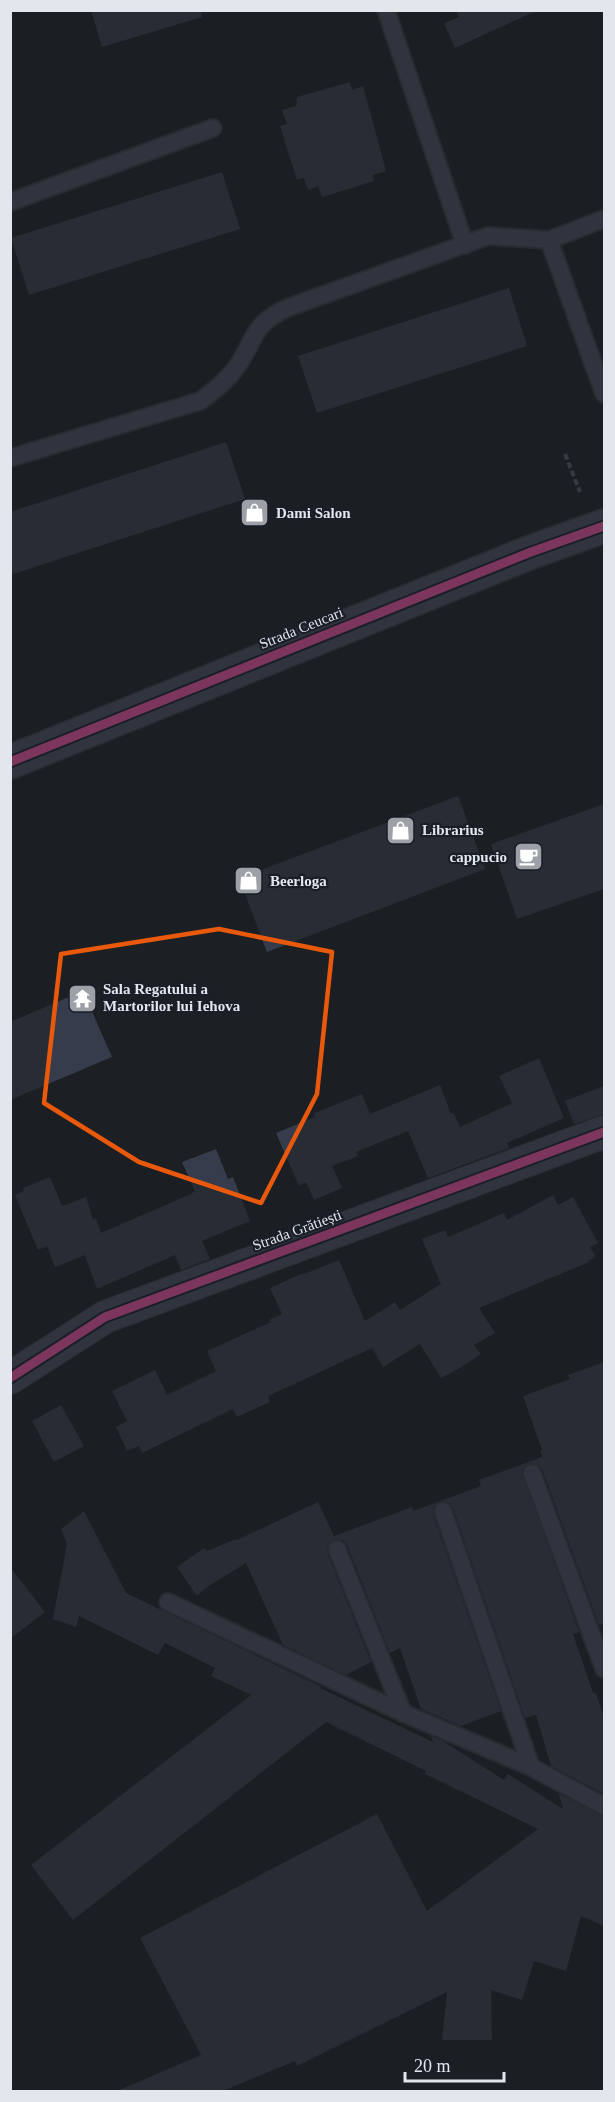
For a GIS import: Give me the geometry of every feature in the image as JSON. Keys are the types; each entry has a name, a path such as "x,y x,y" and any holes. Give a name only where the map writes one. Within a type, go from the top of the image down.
{"street":[{"name":"Strada Ceucari","path":"10,762 531,552 604,526"},
{"name":"Strada Grătiești","path":"10,1378 105,1317 604,1132"}],"lane":[{"path":"386,10 465,245"},
{"path":"10,202 213,128"},
{"path":"10,458 200,401 221,386 238,365 259,326 287,308 488,236 549,240 604,219"},
{"path":"549,240 604,394"},
{"path":"531,1473 604,1669"},
{"path":"443,1511 531,1767"},
{"path":"337,1549 404,1713"},
{"path":"168,1602 404,1713 531,1767 604,1806"}],"path":[{"path":"565,454 580,492"}],"highlighted area":[{"path":"219,929 332,952 317,1094 261,1203 139,1162 44,1103 61,954"}],"building":[{"path":"91,10 201,10 202,17 102,47"},
{"path":"456,10 538,10 455,48 444,23 459,17"},
{"path":"350,82 352,90 363,86 386,171 373,175 374,181 322,197 318,186 308,190 304,178 297,180 280,126 287,124 282,110 296,106 297,97"},
{"path":"222,172 240,229 29,295 11,238"},
{"path":"509,288 527,346 317,413 298,356"},
{"path":"226,442 245,499 10,575 10,512"},
{"path":"458,796 485,869 267,952 239,878"},
{"path":"604,804 604,889 517,919 491,844"},
{"path":"83,991 112,1057 10,1100 10,1022"},
{"path":"539,1058 564,1118 507,1143 509,1148 428,1178 408,1131 356,1152 358,1156 332,1166 342,1188 314,1200 306,1182 299,1186 276,1133 315,1117 314,1113 362,1094 370,1114 440,1085 451,1114 454,1113 460,1127 512,1103 499,1076"},
{"path":"604,1086 604,1114 574,1124 565,1101"},
{"path":"216,1149 228,1179 233,1177 250,1221 202,1241 210,1259 181,1270 175,1255 97,1289 85,1255 55,1267 47,1246 38,1250 15,1195 24,1191 23,1188 50,1177 62,1206 86,1197 93,1219 96,1218 101,1233 191,1194 195,1191 182,1162"},
{"path":"553,1195 558,1205 573,1197 598,1243 590,1247 596,1257 479,1308 495,1333 474,1345 481,1354 453,1372 441,1378 420,1344 383,1367 372,1348 268,1396 270,1402 237,1417 233,1409 142,1453 139,1446 127,1451 116,1427 127,1421 112,1391 155,1370 167,1395 216,1371 207,1351 271,1322 269,1320 282,1314 270,1288 339,1260 365,1321 395,1302 400,1310 441,1284 422,1239 445,1230 448,1237 504,1213 507,1220"},
{"path":"604,1362 604,1623 599,1625 542,1469 538,1465 529,1463 522,1472 579,1632 573,1634 604,1718 604,1794 551,1766 536,1715 525,1718 453,1508 449,1503 444,1501 436,1504 433,1514 501,1711 461,1726 421,1709 400,1648 390,1653 343,1540 333,1540 327,1547 327,1552 371,1662 346,1675 283,1645 246,1563 207,1587 197,1596 177,1567 204,1548 207,1551 237,1540 318,1502 334,1536 412,1507 413,1511 481,1486 479,1480 542,1457 540,1450 542,1450 523,1396 570,1379 568,1375"},
{"path":"61,1405 84,1446 54,1462 32,1421"},
{"path":"84,1511 126,1593 433,1742 431,1736 443,1741 504,1780 508,1774 563,1809 559,1794 604,1816 604,1926 581,1916 566,1971 534,1961 522,2000 491,1990 492,2040 442,2040 447,1992 297,2066 295,2061 223,2091 117,2091 201,2055 140,1938 377,1814 427,1911 538,1829 425,1774 426,1771 326,1722 73,1920 31,1865 251,1695 211,1676 215,1668 165,1643 158,1655 79,1616 76,1627 53,1619 67,1544 61,1529"},
{"path":"10,1567 45,1612 10,1639"}],"cycle path":[{"path":"10,762 531,552 604,526"},
{"path":"10,1378 105,1317 604,1132"}],"place":[{"name":"Dami Salon","path":"255,513"},
{"name":"Librarius","path":"401,830"},
{"name":"cappucio","path":"528,857"},
{"name":"Beerloga","path":"249,881"},
{"name":"Sala Regatului a Martorilor lui Iehova","path":"82,998"}]}
